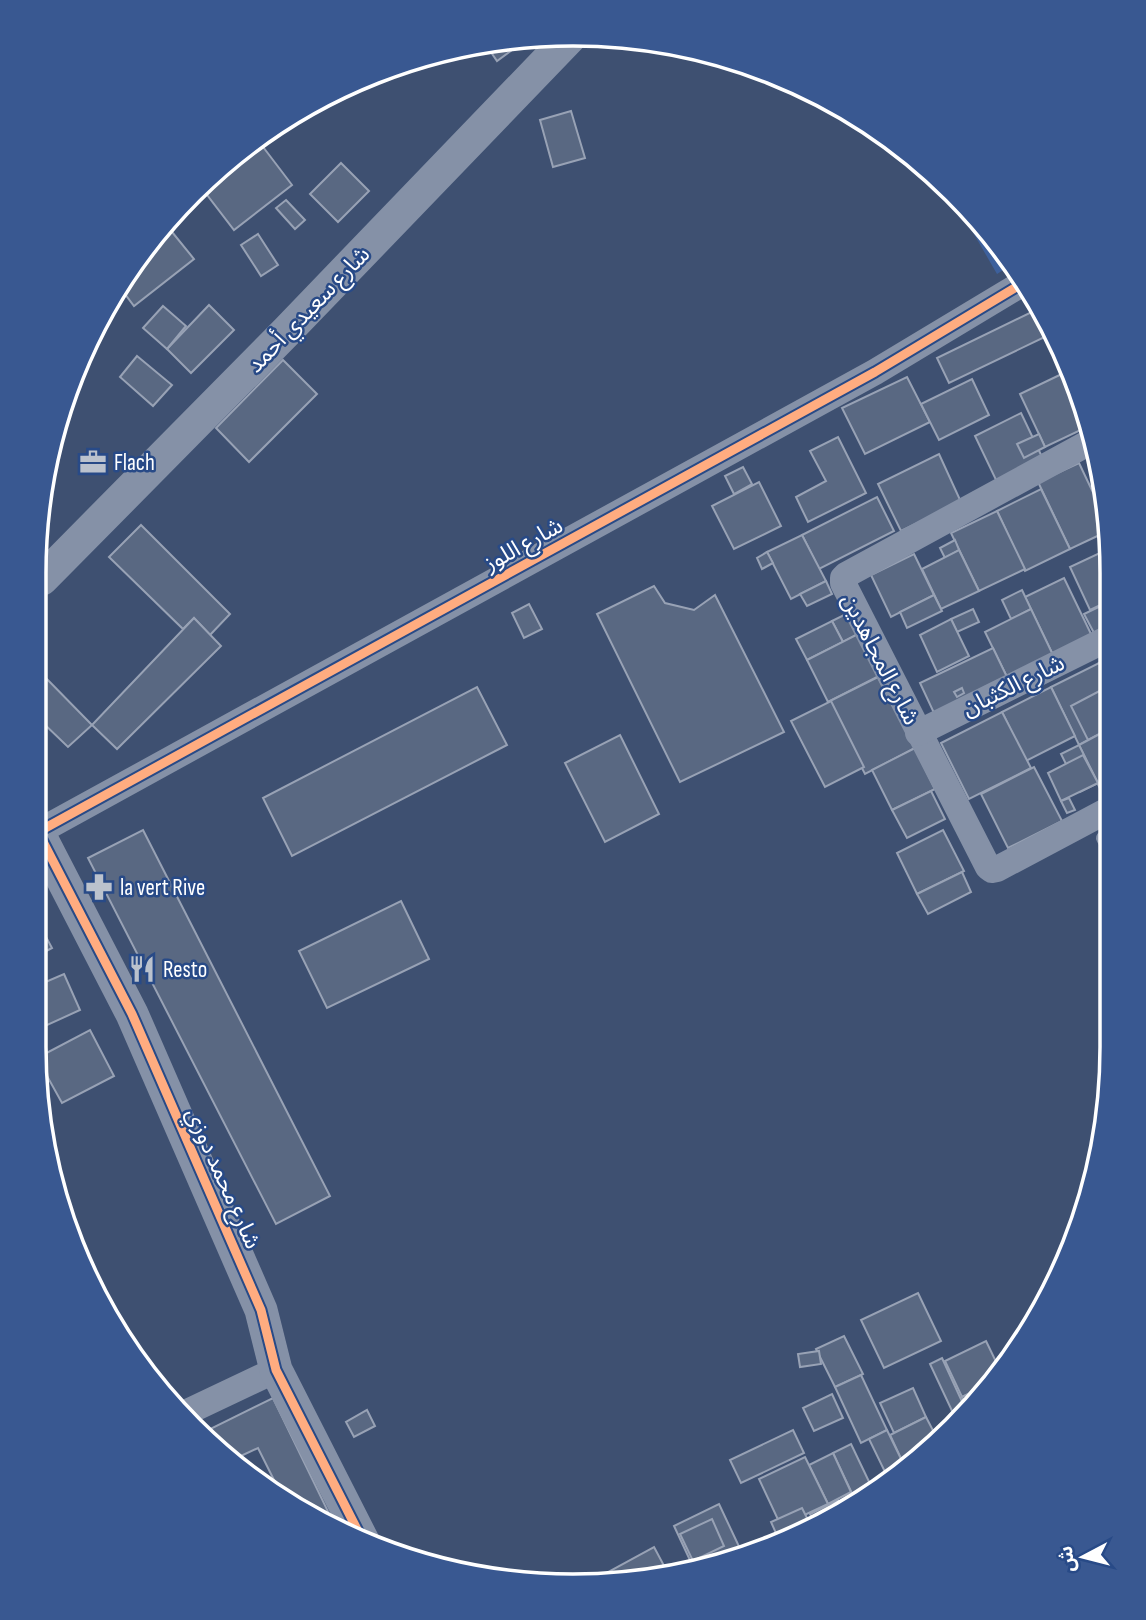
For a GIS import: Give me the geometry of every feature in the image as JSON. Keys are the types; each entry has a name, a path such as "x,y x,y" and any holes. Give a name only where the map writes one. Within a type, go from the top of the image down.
{"street":[{"name":"شارع سعيدي أحمد","path":"46,575 287,331 561,46"},
{"name":"شارع اللوز","path":"46,827 875,372 1016,287"},
{"name":"شارع المجاهدين","path":"1085,445 843,578 843,583 918,733 992,870 1100,814"},
{"name":"شارع الكثبان","path":"918,733 1100,642"},
{"name":"شارع محمد دوزي","path":"46,847 137,1026 261,1310 276,1370 356,1527"},
{"path":"191,1410 276,1370"}],"shaded area":[{"path":"967,222 1004,269 997,274"}],"building":[{"path":"513,49 497,61 491,52"},
{"path":"571,111 585,158 553,167 540,120"},
{"path":"263,147 292,185 234,230 206,194"},
{"path":"341,163 369,191 338,222 310,194"},
{"path":"286,200 305,220 295,229 276,208"},
{"path":"171,231 194,259 134,306 125,294"},
{"path":"258,234 278,265 261,276 241,245"},
{"path":"209,305 234,330 191,373 167,349"},
{"path":"163,306 186,326 167,349 143,328"},
{"path":"1032,312 1044,337 949,383 937,358"},
{"path":"137,356 172,385 153,406 120,377"},
{"path":"283,360 317,394 249,462 216,428"},
{"path":"1061,374 1081,430 1045,447 1020,394"},
{"path":"907,377 930,422 865,454 842,408"},
{"path":"972,379 989,415 939,440 921,404"},
{"path":"1021,413 1043,459 997,482 975,436"},
{"path":"1039,434 1045,447 1024,458 1017,444"},
{"path":"838,437 866,493 808,522 796,497 826,481 810,451"},
{"path":"939,454 961,502 901,531 878,484"},
{"path":"1079,463 1095,496 1099,535 1070,549 1038,482"},
{"path":"743,467 752,484 734,494 725,476"},
{"path":"759,482 781,526 734,549 712,506"},
{"path":"1041,489 1070,549 1025,571 997,511"},
{"path":"877,497 894,531 819,569 802,535"},
{"path":"997,511 1025,569 979,591 951,533"},
{"path":"141,525 230,614 210,635 194,618 183,629 109,557"},
{"path":"802,535 826,581 791,599 767,552"},
{"path":"955,540 959,550 945,558 940,548"},
{"path":"959,550 979,591 941,609 922,569"},
{"path":"767,552 773,563 762,569 757,558"},
{"path":"1099,553 1100,605 1090,610 1070,567"},
{"path":"914,554 934,595 891,617 871,575"},
{"path":"1064,578 1092,636 1053,655 1025,597"},
{"path":"826,581 832,594 807,606 800,594"},
{"path":"654,586 665,603 694,610 715,595 784,732 680,782 597,614"},
{"path":"1022,590 1031,609 1011,619 1002,600"},
{"path":"934,595 942,611 907,628 900,612"},
{"path":"529,604 542,629 524,638 512,613"},
{"path":"1100,606 1100,630 1094,633 1084,614"},
{"path":"973,609 979,622 957,632 951,619"},
{"path":"1031,609 1053,655 1007,677 985,632"},
{"path":"848,613 858,634 843,642 832,621"},
{"path":"194,618 221,646 117,749 92,725"},
{"path":"951,619 969,656 937,672 920,635"},
{"path":"832,621 843,642 807,660 796,639"},
{"path":"858,634 879,676 828,702 807,660"},
{"path":"993,648 1007,677 934,713 920,683"},
{"path":"1099,663 1100,734 1079,745 1051,687"},
{"path":"878,677 915,748 865,774 828,702"},
{"path":"46,678 92,725 68,747 46,726"},
{"path":"477,687 507,745 292,856 263,798"},
{"path":"1051,687 1075,736 1026,761 1002,712"},
{"path":"962,688 964,693 957,697 954,692"},
{"path":"1100,691 1100,734 1088,740 1071,706"},
{"path":"831,701 864,767 825,787 791,721"},
{"path":"1002,712 1031,768 969,799 941,743"},
{"path":"1100,734 1100,789 1079,745"},
{"path":"620,735 659,814 605,842 565,763"},
{"path":"1079,745 1098,783 1080,792 1061,754"},
{"path":"915,748 935,789 892,810 872,770"},
{"path":"1083,755 1098,783 1061,801 1048,773"},
{"path":"1034,767 1062,821 1008,848 981,794"},
{"path":"931,791 945,819 907,838 892,810"},
{"path":"1069,798 1075,810 1067,813 1061,801"},
{"path":"143,830 330,1196 276,1224 88,858"},
{"path":"943,830 964,871 917,894 897,853"},
{"path":"962,872 971,892 928,914 917,894"},
{"path":"401,901 429,959 327,1008 299,951"},
{"path":"46,937 52,948 46,951"},
{"path":"64,974 80,1010 46,1026 46,982"},
{"path":"90,1030 114,1076 62,1103 47,1076 46,1053"},
{"path":"918,1293 941,1341 884,1368 861,1320"},
{"path":"844,1336 863,1374 835,1387 816,1349"},
{"path":"986,1341 996,1361 972,1392 962,1397 945,1361"},
{"path":"819,1351 821,1364 800,1367 798,1354"},
{"path":"942,1358 963,1403 953,1413 930,1364"},
{"path":"861,1375 887,1430 861,1443 835,1387"},
{"path":"913,1388 926,1417 894,1433 880,1403"},
{"path":"832,1394 843,1418 814,1431 803,1408"},
{"path":"273,1398 329,1515 275,1482 258,1448 241,1456 210,1429"},
{"path":"367,1410 375,1426 354,1437 346,1422"},
{"path":"926,1417 934,1432 901,1459 890,1435"},
{"path":"793,1430 804,1453 741,1483 730,1460"},
{"path":"887,1430 901,1459 885,1472 869,1439"},
{"path":"851,1444 870,1483 852,1494 833,1453"},
{"path":"833,1453 851,1492 828,1504 809,1465"},
{"path":"805,1457 828,1504 781,1526 759,1479"},
{"path":"838,1500 839,1503 812,1517 810,1514"},
{"path":"719,1504 740,1548 690,1561 674,1526"},
{"path":"802,1508 808,1519 776,1533 771,1522"},
{"path":"712,1519 724,1546 693,1561 680,1534"},
{"path":"654,1547 664,1566 642,1570 606,1573"}],"cycle path":[{"path":"46,828 875,372 1016,287"},
{"path":"46,847 132,1014 261,1310 276,1370 356,1527"}],"place":[{"name":"Flach","path":"93,462"},
{"name":"la vert Rive","path":"99,887"},
{"name":"Resto","path":"142,969"}]}
